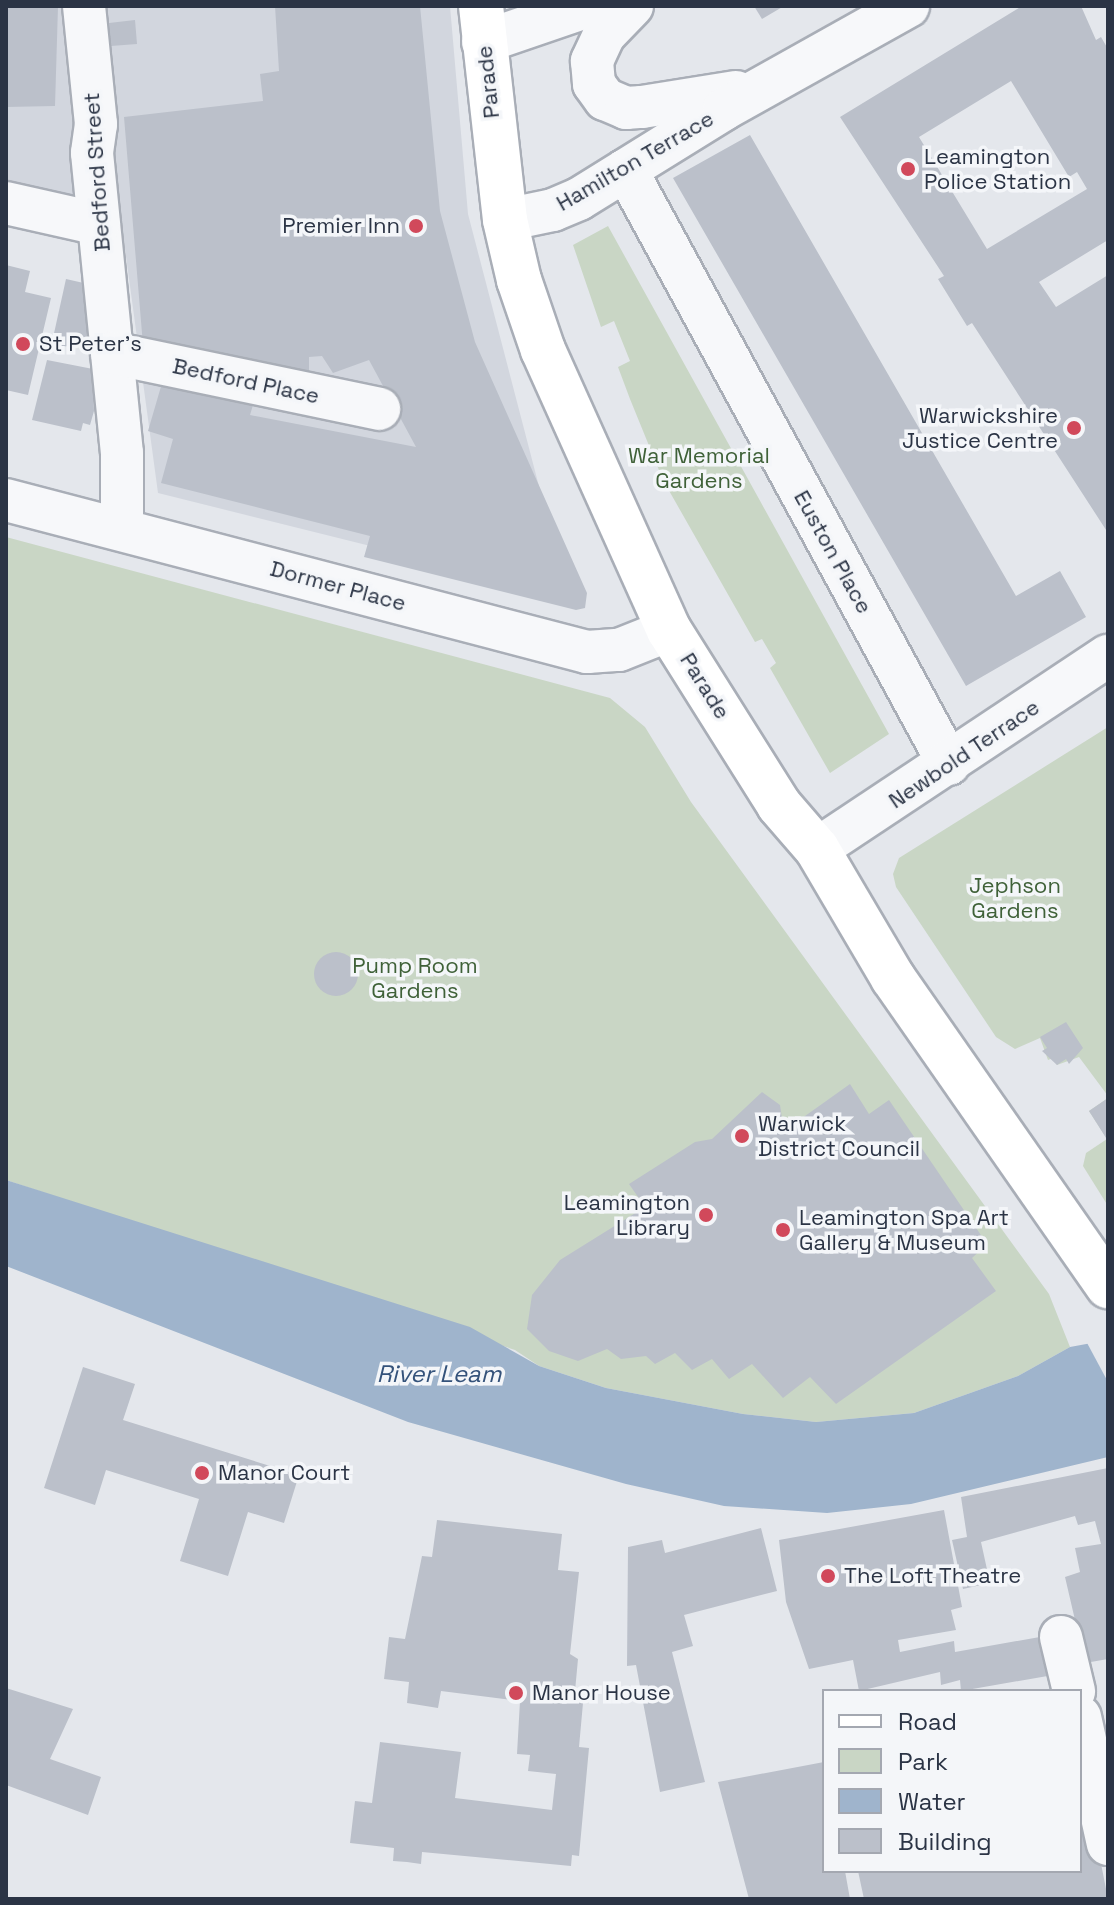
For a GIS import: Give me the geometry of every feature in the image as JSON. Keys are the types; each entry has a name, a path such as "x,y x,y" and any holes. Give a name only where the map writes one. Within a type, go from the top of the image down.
{"main road":[{"name":"Parade","path":"482,24 505,220 543,350 669,630 779,805 817,849 893,978 1108,1286"}],"street":[{"name":"Bedford Street","path":"84,6 99,224 122,453 122,529"},
{"path":"482,24 589,6"},
{"name":"Hamilton Terrace","path":"632,6 596,50 594,84 605,99 626,108 761,88"},
{"name":"Hamilton Terrace","path":"505,220 553,210 908,6"},
{"name":"Euston Place","path":"626,170 949,764"},
{"path":"6,203 99,224"},
{"name":"Bedford Place","path":"112,353 379,409"},
{"name":"Dormer Place","path":"6,500 587,652 619,650 669,630"},
{"name":"Newbold Terrace","path":"817,849 1108,656"},
{"path":"1061,1637 1074,1689"},
{"path":"1082,1726 1108,1844"}],"shaded area":[{"path":"6,6 450,6 468,214 565,586 563,594 158,493 120,212 6,185"}],"green space":[{"name":"War Memorial Gardens","path":"608,226 889,734 830,773 770,668 776,663 762,639 755,642 663,480 630,399 618,367 630,361 614,321 601,327 573,245"},
{"name":"Pump Room Gardens","path":"6,537 610,698 645,727 691,802 1049,1294 1070,1347 1018,1376 914,1413 816,1422 743,1414 606,1388 539,1366 515,1350 6,1180"},
{"name":"Jephson Gardens","path":"1108,727 1108,1096 1079,1057 1057,1065 1053,1058 1048,1060 1040,1038 1015,1049 996,1037 896,887 893,874 899,858"},
{"path":"1108,1098 1108,1206 1083,1166 1086,1153 1107,1139 1089,1111"}],"water":[{"name":"River Leam","path":"6,1180 470,1327 539,1366 606,1388 743,1414 816,1422 914,1413 1018,1376 1070,1347 1108,1340 1108,1457 911,1504 827,1513 724,1506 626,1484 408,1422 6,1266"}],"pier":[{"path":"1108,1336 1108,1382 1086,1341"}],"building":[{"path":"6,6 58,6 55,106 6,107"},
{"path":"275,6 420,6 440,211 475,342 587,593 585,608 576,610 364,557 370,536 161,483 173,439 148,431 162,383 253,405 250,415 416,447 369,360 333,373 322,356 309,357 309,372 143,345 124,117 263,101 260,74 279,71"},
{"path":"754,6 784,6 762,19"},
{"name":"Leamington Police Station","path":"1022,6 1081,6 1096,40 1101,37 1108,49 1108,240 1039,282 1056,307 1108,275 1108,533 972,323 967,326 938,279 944,276 840,117","holes":["1011,81 1069,177 1077,172 1087,189 987,249 919,137"]},
{"path":"135,20 137,44 111,46 109,23"},
{"path":"750,135 1016,596 1060,571 1086,617 966,686 673,178"},
{"name":"St Peter's","path":"6,265 30,271 25,292 51,298 28,395 6,390"},
{"path":"66,279 88,284 92,345 51,347"},
{"path":"47,360 93,369 94,411 90,425 83,423 81,431 32,420"},
{"path":"336,952 352,958 358,974 352,990 336,996 320,990 314,974 320,958"},
{"path":"1066,1022 1083,1048 1069,1064 1066,1059 1057,1065 1042,1051 1047,1048 1040,1037"},
{"path":"850,1084 869,1114 889,1100 987,1244 972,1258 996,1291 836,1404 810,1377 783,1398 752,1364 729,1379 712,1359 692,1370 675,1353 655,1364 646,1356 621,1359 607,1349 578,1361 549,1351 527,1329 532,1295 560,1260 645,1207 629,1184 695,1142 712,1139 762,1092 780,1105 784,1131"},
{"path":"1108,1098 1108,1141 1089,1111"},
{"name":"Manor Court","path":"83,1367 135,1384 123,1420 299,1475 284,1523 248,1512 228,1576 180,1561 199,1499 106,1470 95,1505 44,1488"},
{"path":"1108,1468 1108,1659 1085,1663 1065,1577 1080,1572 1075,1548 1101,1544 1095,1521 1078,1525 1075,1516 981,1542 990,1583 963,1589 952,1540 967,1537 961,1497"},
{"path":"944,1510 962,1607 951,1610 956,1630 898,1640 900,1652 954,1641 955,1652 1051,1635 1059,1674 961,1689 960,1680 941,1685 940,1672 859,1689 853,1660 809,1669 786,1602 779,1540"},
{"name":"Manor House","path":"437,1520 562,1534 558,1570 579,1572 570,1654 578,1659 574,1702 583,1703 579,1747 589,1748 579,1856 572,1855 571,1866 422,1852 421,1864 393,1861 394,1848 350,1843 355,1801 372,1803 380,1742 461,1752 455,1798 552,1810 556,1774 528,1771 530,1755 517,1754 520,1701 441,1691 438,1708 407,1703 409,1682 384,1679 389,1637 405,1639 422,1556 432,1557"},
{"path":"761,1528 777,1591 684,1615 693,1646 672,1652 705,1782 660,1792 636,1665 627,1666 628,1547 662,1540 665,1553"},
{"path":"6,1688 73,1709 50,1759 101,1777 88,1815 6,1785"},
{"path":"822,1762 822,1873 845,1873 850,1899 749,1899 718,1782"},
{"path":"1082,1794 1088,1798 1108,1899 864,1899 858,1873 1082,1873"}],"place":[{"name":"Leamington Police Station","path":"908,169"},
{"name":"Premier Inn","path":"416,226"},
{"name":"St Peter's","path":"23,344"},
{"name":"Warwickshire Justice Centre","path":"1074,428"},
{"name":"Warwick District Council","path":"742,1136"},
{"name":"Leamington Library","path":"706,1215"},
{"name":"Leamington Spa Art Gallery & Museum","path":"783,1230"},
{"name":"Manor Court","path":"202,1473"},
{"name":"The Loft Theatre","path":"828,1576"},
{"name":"Manor House","path":"516,1693"}]}
